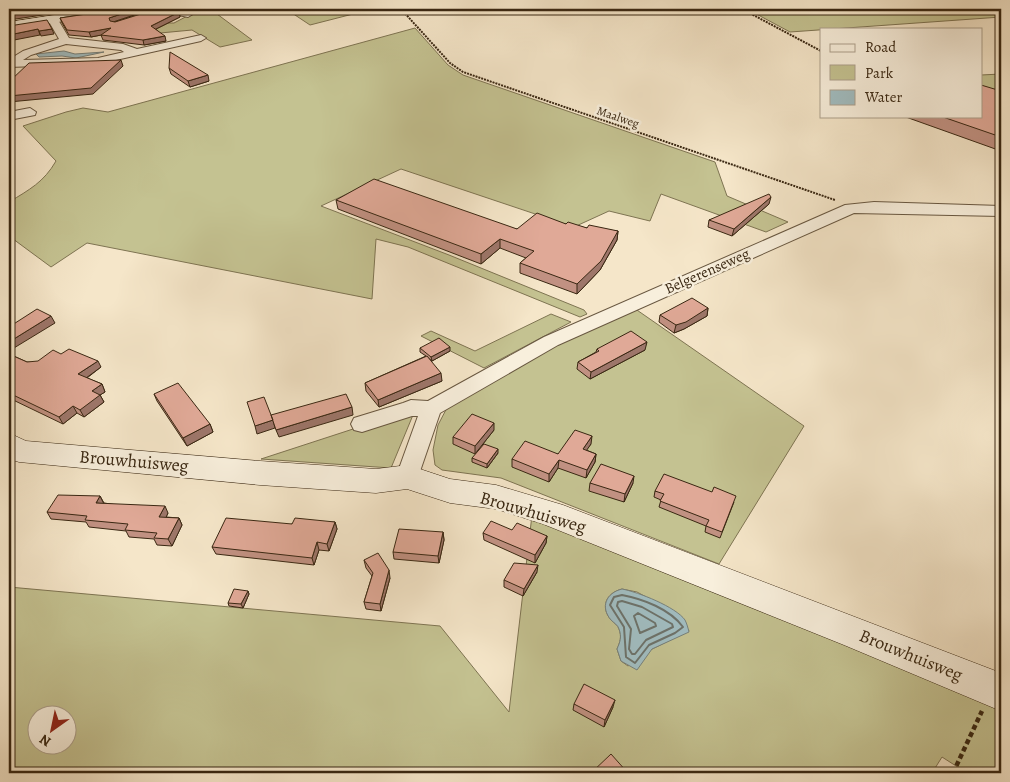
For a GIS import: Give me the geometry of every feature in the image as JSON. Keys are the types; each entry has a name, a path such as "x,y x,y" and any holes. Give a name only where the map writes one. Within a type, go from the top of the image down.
{"street":[{"path":"9,26 114,9"},
{"path":"162,9 188,14"},
{"path":"53,20 65,41"},
{"path":"10,65 98,62 205,40 190,31"},
{"path":"10,65 27,53 65,41 126,47 136,53"},
{"path":"9,116 30,112"},
{"name":"Belgerenseweg","path":"362,424 411,408 432,409 551,341 850,208 1001,211"},
{"path":"408,477 432,409"},
{"name":"Brouwhuisweg","path":"12,451 376,481 408,477 450,491 496,497 552,514 995,689"}],"path":[{"name":"Maalweg","path":"401,9 450,63 463,72 556,106 838,201 850,208"},
{"path":"742,9 820,50"},
{"path":"953,773 985,704 995,689"}],"green space":[{"path":"286,9 344,9 353,14 310,25"},
{"path":"747,9 1001,9 1001,17 846,28 820,28 820,30 790,32"},
{"path":"195,12 217,14 252,40 220,47 192,30 160,33 153,29 163,23 174,23"},
{"path":"415,28 448,65 463,75 715,162 727,196 788,222 766,232 661,194 650,221 609,211 574,227 401,169 321,206 449,255 584,310 587,314 580,317 408,247 376,239 372,299 87,243 51,267 9,236 9,202 41,180 56,161 23,126 83,108 108,112"},
{"path":"1001,74 1001,97 982,88 982,75"},
{"path":"634,308 804,426 719,564 501,478 442,470 435,465 433,450 438,425 449,404 549,348"},
{"path":"551,314 571,322 484,368 421,336 431,331 475,351"},
{"path":"396,415 413,415 391,468 261,459"},
{"path":"532,515 1001,704 1001,773 967,773 942,757 932,773 9,773 9,587 440,626 509,712","holes":["622,589 637,592 679,615 689,631 652,649 628,666 621,661 617,649 620,639 618,626 611,620 605,606 606,601 616,591"]}],"water":[{"path":"64,51 75,54 104,52 76,58 62,56 39,57 36,54"},
{"path":"622,589 647,597 674,610 685,620 689,632 652,649 637,670 621,661 617,649 620,632 618,626 608,615 605,606 606,601 612,594"}],"building":[{"path":"9,9 50,9 9,15"},
{"path":"115,9 137,9 109,18 110,21 115,22 157,9 179,12 151,26 165,36 143,40 101,35 111,28 89,32 67,30 60,18"},
{"path":"47,20 52,29 39,31 38,29 9,35 9,26"},
{"path":"170,52 208,75 188,81 169,68"},
{"path":"121,60 91,88 9,96 9,83 29,63"},
{"path":"982,85 1001,91 1001,98 999,99 1001,100 1001,137 946,118 982,118"},
{"path":"374,179 517,229 537,213 566,224 568,222 587,228 589,225 618,231 601,261 577,284 520,263 534,251 500,239 481,254 336,200"},
{"path":"769,194 771,197 734,229 709,220"},
{"path":"692,298 708,308 686,322 676,325 660,315"},
{"path":"37,309 51,316 9,342 9,327"},
{"path":"631,331 647,342 591,372 578,362 599,351 597,349"},
{"path":"439,338 450,347 431,357 420,348"},
{"path":"69,349 98,361 78,374 102,384 92,391 100,395 80,410 73,406 59,417 9,393 9,354 27,362 38,361 53,350 61,354"},
{"path":"427,356 441,373 378,400 365,383"},
{"path":"178,383 210,424 183,438 154,394"},
{"path":"346,394 352,407 276,430 271,415"},
{"path":"264,397 273,420 255,426 247,402"},
{"path":"472,414 494,423 475,446 453,437"},
{"path":"575,430 592,436 583,449 596,454 587,470 559,460 549,474 512,459 525,441 558,454"},
{"path":"484,444 498,449 487,464 472,458"},
{"path":"601,464 634,476 625,494 590,483"},
{"path":"664,474 712,492 714,487 736,496 722,532 706,526 709,520 660,501 664,494 655,491"},
{"path":"58,495 100,496 96,503 165,506 159,517 179,518 168,539 154,538 157,533 125,530 128,524 85,520 87,516 47,512"},
{"path":"226,518 292,524 295,518 335,522 327,544 317,542 312,558 212,547"},
{"path":"491,521 512,530 517,523 547,536 535,555 483,533"},
{"path":"399,529 443,532 438,556 393,552"},
{"path":"378,553 389,570 380,604 364,602 373,573 364,560"},
{"path":"514,563 538,565 524,589 504,580"},
{"path":"234,589 248,591 241,604 228,603"},
{"path":"584,684 615,700 605,720 574,704"},
{"path":"611,754 626,773 591,773"}]}
